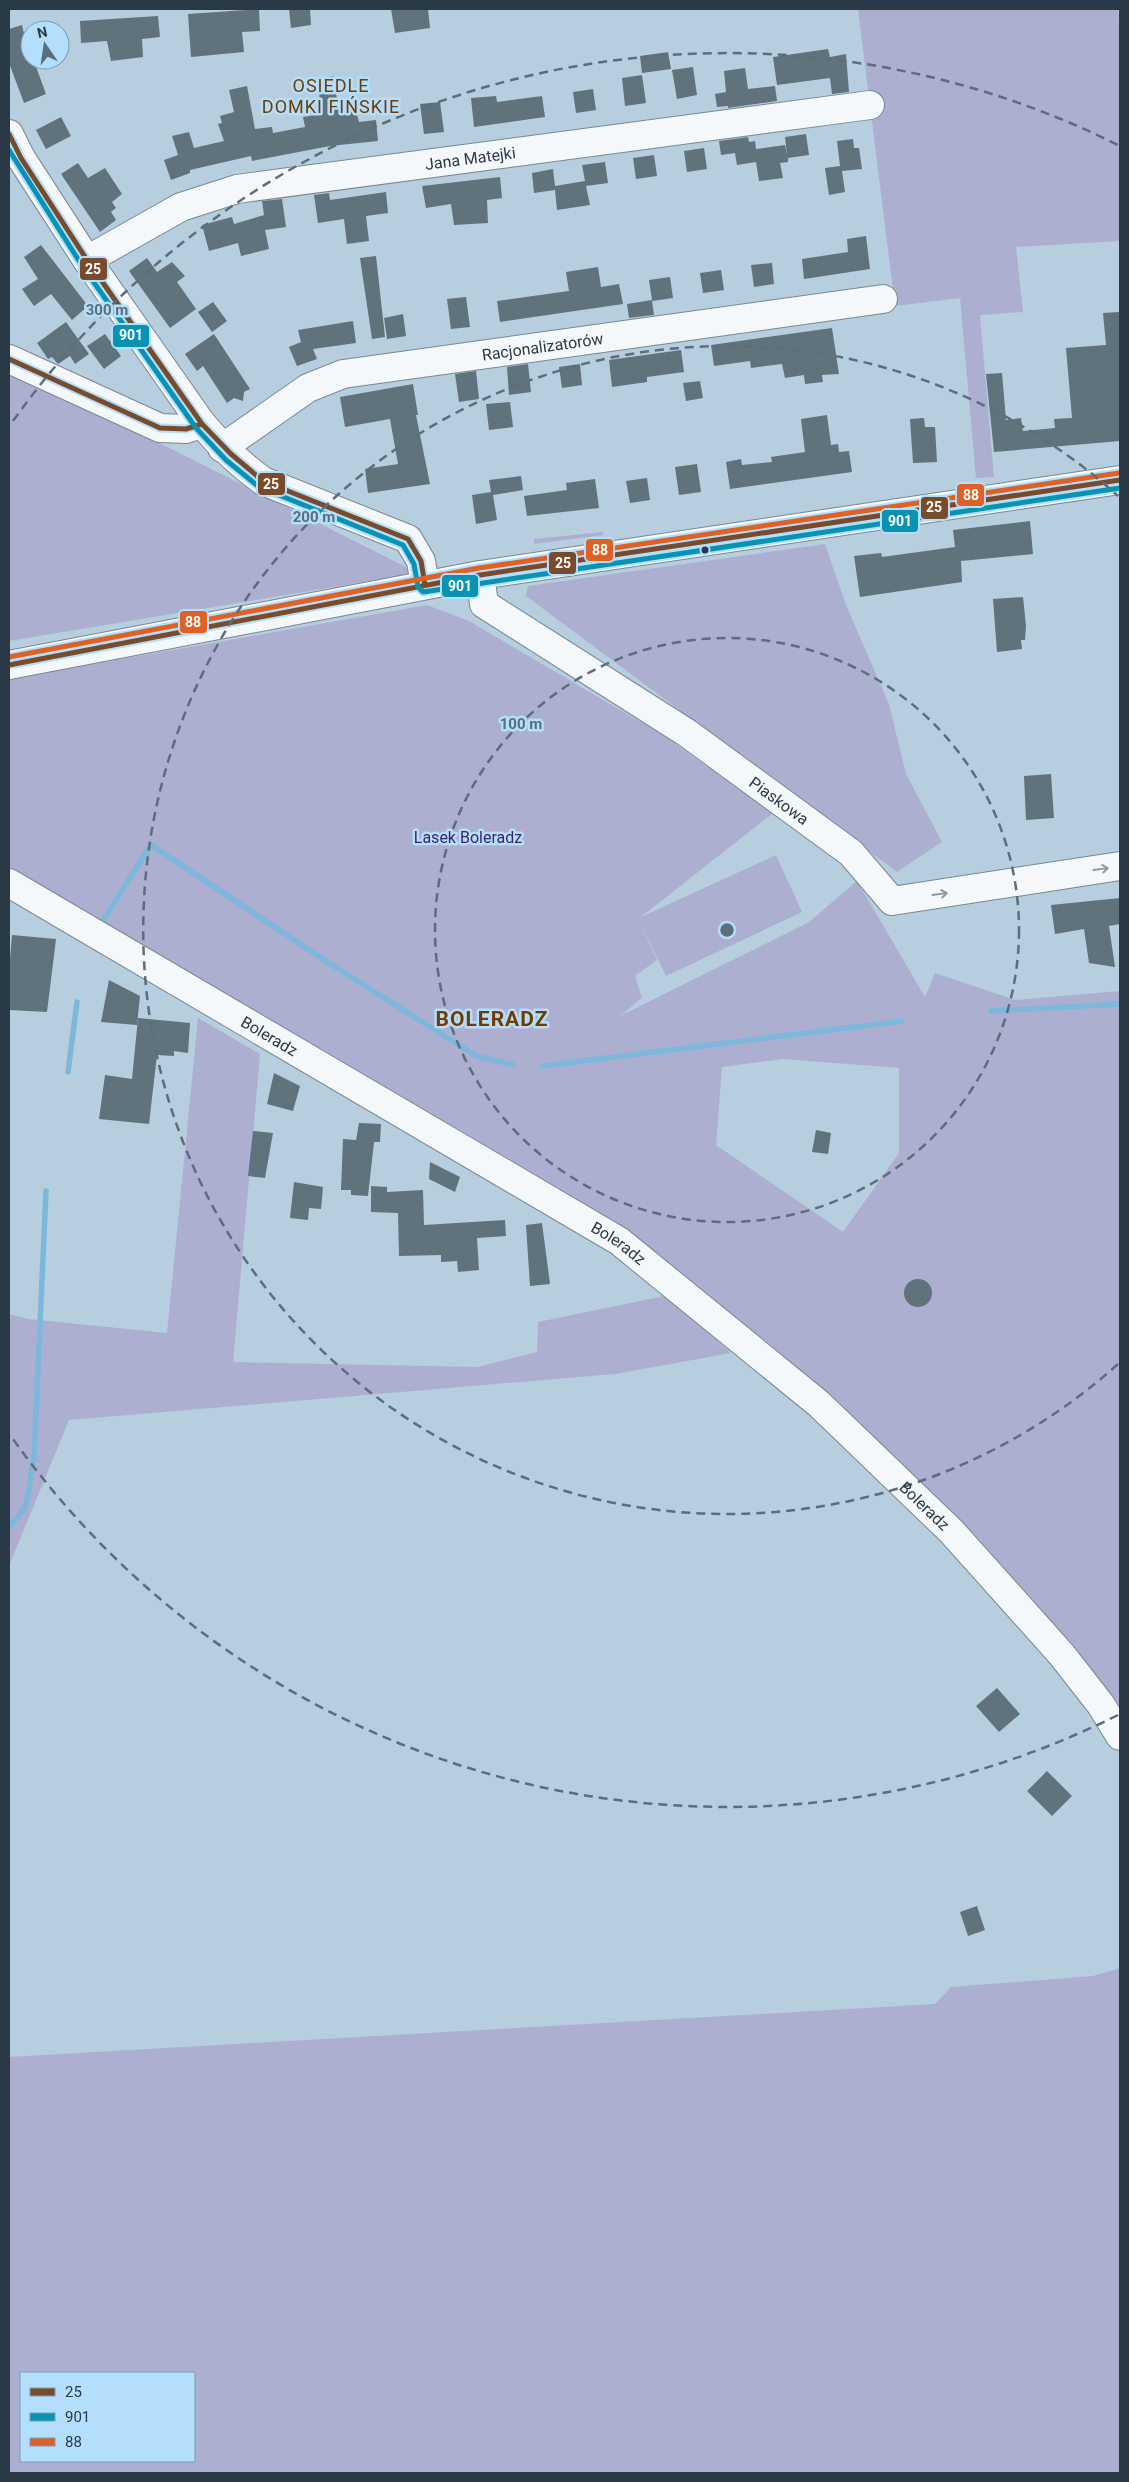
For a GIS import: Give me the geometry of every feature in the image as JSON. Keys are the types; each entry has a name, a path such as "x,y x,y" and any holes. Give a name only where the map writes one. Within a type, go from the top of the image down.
{"street":[{"name":"Jana Matejki","path":"87,260 181,207 237,189 870,105"},
{"path":"9,134 21,158 87,260 202,424 222,448 242,466 264,481 408,539 421,561 424,585"},
{"name":"Racjonalizatorów","path":"222,448 308,388 343,374 883,299"},
{"path":"9,359 160,428 186,429 202,424"},
{"path":"9,664 480,575 1120,480"},
{"name":"Piaskowa","path":"480,575 484,604 687,733 851,853 892,901 1120,866"},
{"name":"Boleradz","path":"9,883 619,1241 819,1404 952,1531 1062,1655 1101,1705 1120,1736"}],"green space":[{"path":"858,9 1118,9 1120,34 1120,241 1016,247 1023,312 980,315 994,477 976,478 960,298 895,306"},
{"path":"9,368 22,374 418,573 9,641"},
{"path":"603,532 603,535 534,544 534,539"},
{"path":"825,544 846,605 889,704 906,774 942,842 897,872 526,596 528,586"},
{"name":"Lasek Boleradz","path":"427,605 469,621 661,734 773,813 641,917 776,855 802,912 666,976 638,918 657,960 635,976 642,998 620,1016 809,922 857,881 925,997 935,973 1015,1000 1120,991 1120,1706 970,1534 794,1366 607,1219 9,869 9,679","holes":["783,1059 899,1068 899,1153 843,1232 716,1145 722,1067"]},
{"path":"198,1018 260,1054 233,1362 478,1367 537,1352 538,1322 664,1296 681,1308 731,1353 615,1374 69,1420 9,1566 9,1314 29,1319 167,1333"},
{"path":"1120,1968 1120,2473 9,2473 9,2057 935,2004 951,1987 1093,1976"}],"building":[{"path":"259,9 260,31 242,32 244,52 191,57 188,14"},
{"path":"289,9 310,9 311,25 291,28"},
{"path":"391,9 428,9 430,28 395,33"},
{"path":"158,16 160,37 142,39 143,57 111,61 107,41 81,43 80,21"},
{"path":"20,26 20,70 37,70 46,94 24,103 9,63 9,29"},
{"path":"828,49 830,57 846,54 849,92 832,94 830,78 777,85 773,57"},
{"path":"668,52 671,69 642,73 640,56"},
{"path":"693,67 697,95 677,99 672,70"},
{"path":"745,68 748,89 775,86 777,101 728,108 728,106 717,107 715,94 726,92 724,71"},
{"path":"642,75 646,103 625,106 622,78"},
{"path":"334,76 337,100 349,98 350,103 354,103 359,122 376,120 378,141 330,146 252,161 251,156 190,170 190,173 171,180 164,160 178,155 172,136 189,132 194,148 224,141 218,124 222,123 220,116 234,112 229,90 247,86 255,129 272,127 273,133 305,127 303,117 322,114 317,79"},
{"path":"593,89 596,110 576,113 573,92"},
{"path":"496,96 497,102 542,96 545,117 474,127 471,98"},
{"path":"440,102 444,132 424,134 420,104"},
{"path":"61,117 71,136 46,149 36,130"},
{"path":"806,134 809,155 788,158 788,162 780,163 783,178 759,181 756,162 737,165 735,153 721,155 719,141 748,137 749,142 755,141 756,149 785,145 787,155 785,137"},
{"path":"853,139 854,148 859,148 862,169 842,171 845,192 829,195 825,168 840,166 837,141"},
{"path":"704,148 707,169 687,172 684,151"},
{"path":"654,155 657,176 636,179 633,158"},
{"path":"605,162 608,183 586,186 590,205 557,210 555,190 534,193 532,173 553,169 555,186 585,181 582,165"},
{"path":"78,163 88,178 105,168 122,194 112,202 116,208 111,212 116,220 100,232 61,174"},
{"path":"500,177 502,198 487,200 488,223 454,225 451,204 426,208 422,186"},
{"path":"386,192 388,213 366,216 369,241 347,244 344,219 318,223 314,195 329,193 330,200"},
{"path":"282,199 286,227 265,230 269,249 241,256 238,243 209,251 202,225 232,217 234,224 264,215 262,201"},
{"path":"866,236 870,269 804,279 802,259 848,252 847,239"},
{"path":"41,245 88,306 72,320 51,294 34,306 22,289 38,279 24,257"},
{"path":"376,256 385,337 372,339 360,258"},
{"path":"147,258 157,272 172,262 185,276 177,282 196,309 170,328 129,271"},
{"path":"772,263 774,284 754,287 751,265"},
{"path":"598,267 601,287 619,284 623,304 500,322 497,301 569,291 566,272"},
{"path":"721,270 724,290 703,293 700,273"},
{"path":"670,277 673,298 652,301 654,315 629,318 627,304 652,300 649,280"},
{"path":"466,297 470,327 451,329 447,299"},
{"path":"213,302 227,321 212,332 198,312"},
{"path":"1119,312 1120,441 994,452 986,374 1002,373 1006,420 1021,418 1023,431 1055,428 1054,419 1072,418 1066,348 1106,345 1103,313"},
{"path":"403,314 406,336 387,339 384,318"},
{"path":"353,321 356,343 313,349 317,359 297,366 289,347 301,342 298,330"},
{"path":"66,322 89,354 75,364 70,356 58,364 52,357 48,359 37,343"},
{"path":"832,328 839,374 822,375 823,382 805,384 804,375 785,378 782,364 751,368 750,361 714,366 711,345"},
{"path":"105,334 121,356 104,369 87,346"},
{"path":"214,334 250,389 244,392 243,401 234,398 227,403 203,366 197,371 185,354"},
{"path":"681,350 684,372 647,377 647,382 612,387 609,360"},
{"path":"528,364 531,392 509,395 507,367"},
{"path":"580,364 582,385 562,388 559,367"},
{"path":"476,371 479,399 459,402 455,374"},
{"path":"700,381 703,398 686,401 683,383"},
{"path":"413,384 418,415 416,415 430,484 368,493 365,469 398,464 390,419 345,427 340,397"},
{"path":"510,402 513,427 489,430 486,404"},
{"path":"827,415 831,445 838,444 839,452 849,451 852,472 730,489 726,462 741,459 742,465 772,462 771,457 805,452 801,419"},
{"path":"924,418 925,427 935,427 937,462 913,463 910,419"},
{"path":"697,464 701,492 679,495 675,467"},
{"path":"521,476 523,490 493,495 497,520 476,524 472,495 491,492 489,480"},
{"path":"647,478 650,500 630,503 626,481"},
{"path":"595,479 599,508 527,516 524,496 567,490 566,483"},
{"path":"1030,521 1033,554 961,561 962,582 860,597 854,556 881,553 882,557 955,547 953,530"},
{"path":"1023,597 1026,626 1025,640 1021,640 1022,649 997,652 993,599"},
{"path":"1051,774 1054,818 1026,820 1024,776"},
{"path":"1120,898 1120,924 1109,926 1115,967 1089,963 1084,929 1055,934 1051,905"},
{"path":"12,935 56,939 47,1012 9,1010 9,971"},
{"path":"109,980 140,996 137,1025 101,1022"},
{"path":"138,1018 190,1023 188,1053 174,1051 174,1056 157,1055 149,1124 99,1119 105,1075 132,1079"},
{"path":"274,1073 300,1086 293,1111 267,1104"},
{"path":"359,1123 381,1124 380,1142 374,1142 368,1196 351,1195 351,1190 341,1190 343,1139 356,1140"},
{"path":"816,1130 831,1133 828,1154 812,1152"},
{"path":"253,1131 273,1133 265,1178 248,1176"},
{"path":"430,1162 460,1177 455,1192 429,1179"},
{"path":"294,1182 323,1187 321,1209 309,1208 308,1220 290,1218"},
{"path":"371,1186 387,1187 387,1192 423,1190 424,1225 505,1220 506,1236 477,1238 479,1270 458,1272 457,1261 441,1262 441,1255 399,1256 398,1213 371,1212"},
{"path":"542,1223 550,1284 530,1286 526,1225"},
{"path":"918,1279 928,1283 932,1293 928,1303 918,1307 908,1303 904,1293 908,1283"},
{"path":"997,1688 1020,1714 999,1732 976,1706"},
{"path":"1047,1771 1072,1796 1052,1816 1027,1791"},
{"path":"977,1906 985,1930 968,1936 960,1912"}],"waterway":[{"path":"103,920 151,845 329,963 476,1056 513,1065"},
{"path":"68,1072 77,1002"},
{"path":"991,1011 1120,1004"},
{"path":"542,1066 902,1021"},
{"path":"9,1528 26,1506 34,1457 46,1191"}],"transit line":[{"name":"25","path":"9,134 21,158 87,260 202,424 231,454 263,481 408,539 421,561 425,585"},
{"name":"901","path":"9,150 81,264 196,428 226,460 259,487 403,545 414,564 418,587 423,592 1120,488"},
{"name":"25","path":"9,359 160,428 186,429 202,424"},
{"name":"88","path":"9,657 479,568 1119,473"},
{"name":"25","path":"9,665 480,575 1120,480"}],"district":[{"name":"OSIEDLE DOMKI FIŃSKIE","path":"331,96"},
{"name":"BOLERADZ","path":"492,1019"}]}
